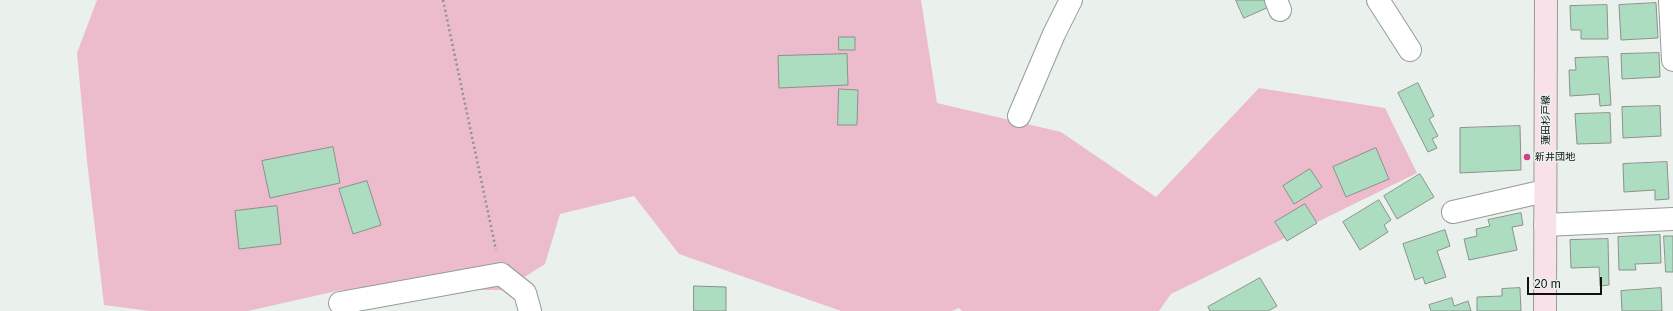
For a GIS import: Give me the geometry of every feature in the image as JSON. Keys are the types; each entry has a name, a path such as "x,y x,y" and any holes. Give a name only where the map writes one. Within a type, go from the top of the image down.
{"main road":[{"name":"蓮田杉戸線","path":"1545,311 1546,0"}],"street":[{"path":"1018,116 1054,34 1071,0"},
{"path":"1378,0 1410,50"},
{"path":"1670,0 1673,60"},
{"path":"1453,212 1545,191"},
{"path":"1545,225 1673,219"},
{"path":"340,303 501,274 525,293 530,311"}],"path":[{"path":"442,0 501,274"}],"shaded area":[{"path":"97,0 921,0 937,103 1061,132 1156,197 1259,88 1385,108 1417,173 1171,294 1159,311 962,311 959,308 952,311 841,311 679,254 634,196 560,214 545,264 504,290 341,290 248,311 150,311 104,305 87,161 77,53"}],"building":[{"path":"1236,0 1266,0 1269,7 1244,18"},
{"path":"1656,3 1658,38 1621,40 1619,5"},
{"path":"1607,5 1608,39 1581,39 1581,30 1571,30 1570,6"},
{"path":"839,37 855,37 855,50 839,50"},
{"path":"1659,53 1660,77 1622,79 1621,54"},
{"path":"847,54 848,85 779,88 778,56"},
{"path":"1608,57 1611,105 1600,106 1599,94 1570,96 1569,70 1576,70 1575,58"},
{"path":"1418,83 1434,116 1429,119 1438,136 1432,139 1437,148 1428,152 1398,93"},
{"path":"839,89 858,90 857,125 838,125"},
{"path":"1660,106 1661,136 1623,138 1622,107"},
{"path":"1610,113 1611,143 1577,144 1575,114"},
{"path":"1520,126 1521,170 1460,173 1460,128"},
{"path":"333,147 340,183 270,198 262,161"},
{"path":"1376,148 1389,179 1346,197 1333,167"},
{"path":"1667,162 1669,199 1655,200 1655,190 1624,192 1623,164"},
{"path":"1310,169 1322,187 1294,204 1283,186"},
{"path":"1420,174 1434,197 1397,219 1384,196"},
{"path":"367,181 381,225 353,234 339,189"},
{"path":"1379,200 1391,220 1384,225 1388,232 1360,250 1343,222"},
{"path":"1305,204 1317,223 1287,241 1275,222"},
{"path":"277,206 281,244 239,249 235,211"},
{"path":"1521,213 1523,225 1512,227 1517,250 1469,260 1464,239 1477,236 1476,229 1490,226 1488,220"},
{"path":"1445,230 1450,246 1437,251 1446,277 1425,284 1423,277 1415,280 1403,244"},
{"path":"1660,235 1661,263 1635,264 1636,270 1619,270 1618,237"},
{"path":"1664,236 1673,236 1673,272 1666,272"},
{"path":"1608,239 1609,285 1600,286 1599,267 1571,268 1570,240"},
{"path":"1260,278 1277,306 1268,311 1210,311 1208,307"},
{"path":"694,286 726,287 726,311 694,311"},
{"path":"1520,288 1521,311 1477,311 1477,297 1502,296 1502,289"},
{"path":"1661,288 1662,311 1622,311 1621,291"},
{"path":"1452,298 1454,306 1468,301 1471,311 1431,311 1429,305"}],"place":[{"name":"新井団地","path":"1527,157"}]}
